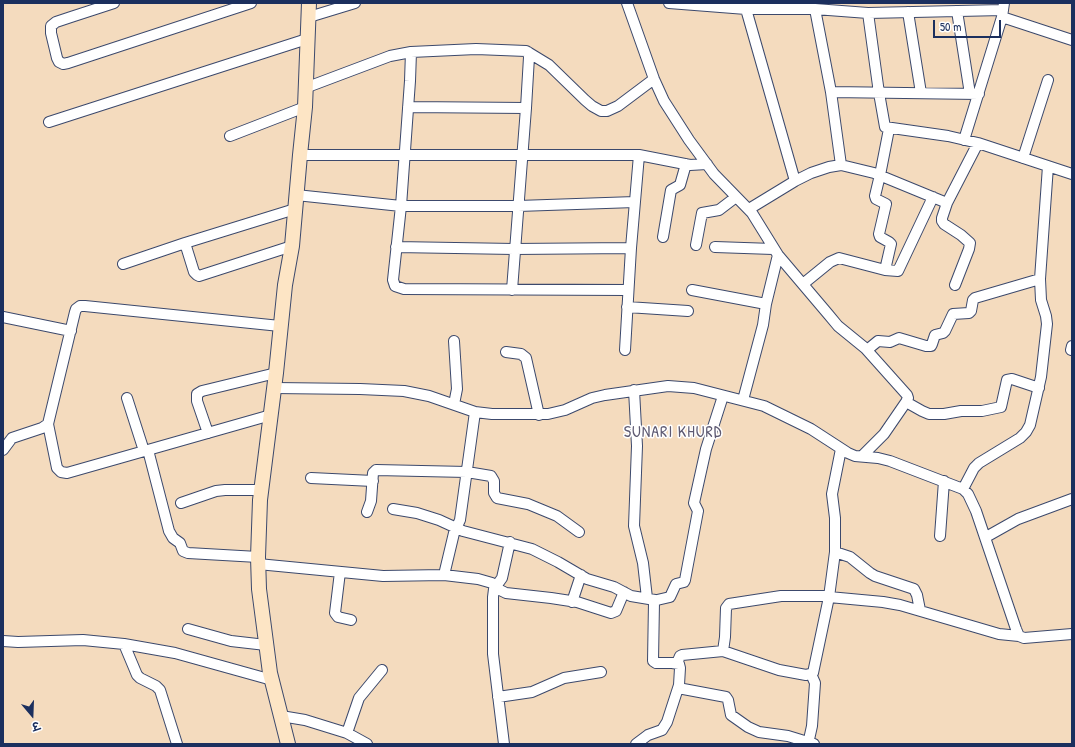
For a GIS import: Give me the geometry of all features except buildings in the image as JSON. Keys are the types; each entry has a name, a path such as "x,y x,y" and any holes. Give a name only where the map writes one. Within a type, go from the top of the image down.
{"street":[{"path":"114,3 71,17 52,26 51,33 59,62 62,64 68,63 251,3"},
{"path":"288,744 272,680 259,590 258,560 262,490 285,285 292,246 305,107 309,10 355,3"},
{"path":"627,3 654,79 670,112 707,164 722,183 755,216 776,252 838,326 867,350 907,395 908,398 906,402 884,434 862,456"},
{"path":"669,3 746,9 815,9 868,13 957,11 978,6 1003,10 1072,40"},
{"path":"746,9 795,181"},
{"path":"815,9 841,165"},
{"path":"964,140 974,94 1003,10"},
{"path":"957,11 974,94"},
{"path":"908,12 921,93"},
{"path":"868,13 885,127 889,129 948,136 978,143 1072,174"},
{"path":"50,122 307,39"},
{"path":"305,88 382,59 411,52 476,49 522,50 535,55 549,65 592,106 601,111 607,111 618,106 654,79"},
{"path":"411,52 401,206 396,247 395,286 398,288 512,290 628,290"},
{"path":"512,290 514,249 523,156 529,57 528,52"},
{"path":"1023,158 1048,80"},
{"path":"830,92 974,94"},
{"path":"230,136 305,107"},
{"path":"408,107 526,108"},
{"path":"885,270 891,244 879,235 886,205 884,202 875,197 889,129"},
{"path":"955,285 970,243 942,221 947,203 978,143"},
{"path":"300,155 639,155 686,164 707,164"},
{"path":"625,350 631,248 639,155"},
{"path":"663,236 671,190 680,185 686,164"},
{"path":"749,209 795,181 821,170 841,165 863,169 880,175 947,203"},
{"path":"963,489 974,468 979,463 1020,438 1026,432 1030,424 1039,388 1047,324 1041,300 1040,279 1048,166"},
{"path":"296,195 401,206 518,206 635,202"},
{"path":"696,245 702,213 719,210 736,197"},
{"path":"803,284 830,262 839,258 895,272 899,270 933,197"},
{"path":"123,264 295,209"},
{"path":"185,243 194,272 199,276 292,246"},
{"path":"396,247 514,249 631,248"},
{"path":"715,247 776,252"},
{"path":"743,400 763,325 776,252"},
{"path":"867,350 878,341 890,342 898,338 931,346 935,335 945,332 953,314 969,313 971,311 973,300 975,298 1040,279"},
{"path":"692,290 766,304"},
{"path":"271,415 70,472 61,472 58,470 48,424 76,309 80,306 280,326"},
{"path":"627,307 688,311"},
{"path":"3,317 71,331"},
{"path":"454,341 457,389 454,404"},
{"path":"506,352 521,354 526,358 539,415"},
{"path":"208,433 197,402 197,394 202,391 276,373"},
{"path":"906,402 922,412 929,414 982,411 1001,408 1007,380 1012,379 1039,388"},
{"path":"274,388 404,391 429,396 475,412 492,414 548,414 565,410 598,396 634,390 678,386 694,388 764,406 795,420 851,455 890,461 963,489 968,494 974,506 986,537 1019,636"},
{"path":"634,390 636,446 634,526 651,599 654,602 653,661 656,663 677,663"},
{"path":"393,509 424,515 456,528 510,542 545,555 587,579 614,587 631,596 651,599 670,597 676,584 685,580 698,512 694,503 706,449 723,396"},
{"path":"127,398 146,450 168,531 173,538 180,542 183,551 188,553 258,560 340,572 396,576 444,575 486,581 495,586 501,592 508,594 551,598 612,613 616,610 624,592"},
{"path":"444,575 454,533 460,520 475,412"},
{"path":"3,450 12,438 42,428 48,424"},
{"path":"677,663 682,655 723,651 779,670 806,675 811,674 814,670 829,596 835,552 835,518 832,494 841,449"},
{"path":"367,512 371,501 374,471 378,469 467,472 491,476 494,481 494,493 497,498 528,504 553,514 579,532"},
{"path":"311,478 373,480"},
{"path":"940,536 944,481"},
{"path":"181,504 216,491 262,490"},
{"path":"986,537 1018,519 1072,499"},
{"path":"504,744 495,672 493,593 495,586 502,578 510,542"},
{"path":"835,552 850,557 876,576 914,590 917,595 920,610"},
{"path":"340,572 335,613 338,617 351,620"},
{"path":"572,602 581,575"},
{"path":"723,651 726,608 728,604 781,596 829,596 883,602 920,610 998,634 1019,636 1024,638 1071,637"},
{"path":"188,629 230,641 266,645"},
{"path":"3,641 83,640 124,644 175,653 272,680"},
{"path":"124,644 137,675 160,690 177,744"},
{"path":"636,744 648,735 662,730 667,722 678,688 680,668 677,663"},
{"path":"347,733 359,698 382,670"},
{"path":"498,697 532,692 564,678 601,672"},
{"path":"678,688 726,697 731,715 748,727 761,732 788,736 810,744 815,683 811,674"},
{"path":"281,716 305,720 347,733 368,744"}],"district":[{"name":"SUNARI KHURD","path":"673,433"}]}
